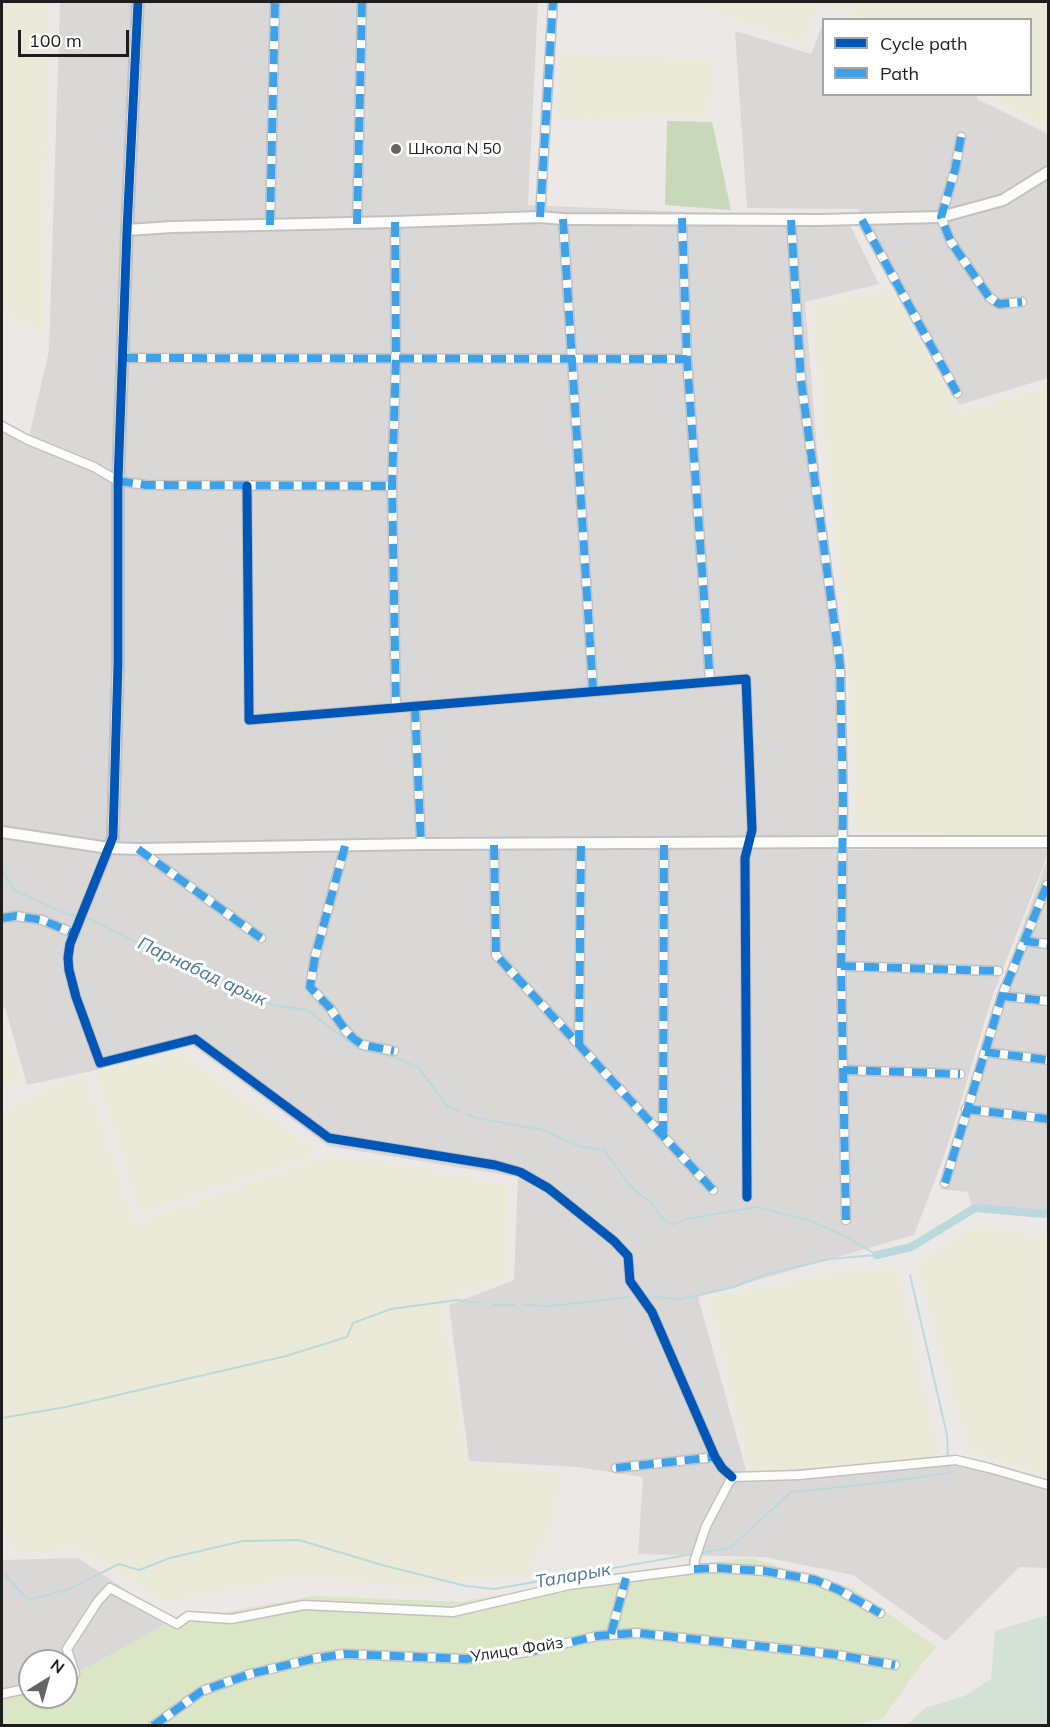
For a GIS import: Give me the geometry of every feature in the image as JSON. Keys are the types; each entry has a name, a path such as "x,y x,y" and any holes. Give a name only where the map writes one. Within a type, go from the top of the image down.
{"street":[{"path":"138,2 118,481 118,664 113,837 69,951 69,970 76,997 100,1063 195,1039 329,1138 472,1161 520,1172 548,1188 614,1241 628,1256 630,1281 652,1312 715,1457 732,1478 799,1475 956,1460 1048,1485"},
{"path":"270,225 275,2"},
{"path":"357,224 362,2"},
{"path":"540,216 553,2"},
{"path":"961,137 955,170 941,217 951,242 989,297 999,304 1022,302"},
{"path":"127,230 540,216 563,219 862,220 941,217 1003,200 1048,172"},
{"path":"682,218 687,359 710,681"},
{"path":"563,219 593,690"},
{"path":"791,219 801,380 840,665 843,842 841,966 846,1221"},
{"path":"862,220 957,393"},
{"path":"395,222 396,359 392,486 396,707"},
{"path":"123,358 687,359"},
{"path":"2,426 26,440 94,467 118,481 146,485 392,486"},
{"path":"247,486 249,720 746,679 752,830 746,858 747,1197"},
{"path":"415,706 421,844"},
{"path":"4,832 109,848 138,849 421,844 1048,842"},
{"path":"663,1136 664,843"},
{"path":"579,1045 581,844"},
{"path":"494,845 496,955 712,1190"},
{"path":"345,846 315,957 310,987 354,1039 363,1045 394,1051"},
{"path":"138,849 261,938"},
{"path":"945,1184 1002,996 1048,885"},
{"path":"2,918 16,916 42,920 75,934"},
{"path":"1024,941 1048,944"},
{"path":"841,966 998,971"},
{"path":"1002,996 1048,1001"},
{"path":"985,1053 1048,1060"},
{"path":"843,1070 960,1074"},
{"path":"966,1109 1048,1119"},
{"path":"616,1468 715,1457"},
{"path":"696,1560 706,1526 732,1478"},
{"path":"67,1649 98,1600 110,1588 177,1624 188,1616 231,1619 304,1605 453,1612 569,1585 626,1578 696,1560 718,1568 764,1571 815,1580 839,1590 880,1613"},
{"path":"611,1634 626,1578"},
{"name":"Улица Файз","path":"153,1725 202,1691 250,1674 344,1654 466,1659 528,1652 611,1634 637,1633 832,1654 895,1665"},
{"path":"2,1694 18,1691"}],"shaded area":[{"path":"60,2 538,2 528,205 847,219 879,284 805,302 850,850 1048,847 1048,854 992,997 946,1151 914,1235 698,1297 747,1473 962,1457 1048,1485 1048,1568 1019,1567 946,1641 853,1575 764,1557 638,1554 643,1477 577,1467 469,1461 449,1305 514,1280 518,1177 328,1146 192,1045 27,1085 5,1007 2,1008 2,431 27,445 49,351"},
{"path":"822,26 822,96 977,96 977,99 1048,134 1048,378 959,405 858,209 747,208 735,31 811,54"},
{"path":"1048,857 1048,1208 1045,1211 972,1206 968,1192 941,1189 988,1022"},
{"path":"78,1558 177,1624 78,1673 78,1649 18,1649 18,1688 2,1691 2,1560"},
{"path":"1048,1615 1048,1725 907,1725 925,1708 965,1696 991,1679 995,1631"}],"green space":[{"path":"49,2 43,333 2,311 2,3"},
{"path":"690,2 820,2 801,42"},
{"path":"823,2 1048,2 1048,127 988,96 1032,96 1032,18 862,18"},
{"path":"561,52 716,61 707,116 555,119"},
{"path":"667,121 712,122 731,210 665,205"},
{"path":"890,288 959,412 1035,391 1048,383 1048,838 856,830 849,661 811,306"},
{"path":"2,1024 21,1078 2,1089"},
{"path":"180,1054 311,1147 311,1156 140,1212 95,1072"},
{"path":"84,1073 134,1224 334,1154 507,1183 510,1277 441,1299 467,1462 561,1474 556,1516 529,1575 411,1586 298,1576 167,1602 79,1548 20,1553 2,1531 2,1111"},
{"path":"989,1226 1026,1235 1048,1233 1048,1477 968,1448 916,1263 970,1230"},
{"path":"898,1267 939,1454 899,1461 822,1469 751,1471 746,1460 708,1298 845,1271"},
{"path":"750,1558 852,1588 936,1647 883,1718 852,1725 2,1726 2,1690 18,1687 18,1709 78,1709 78,1671 167,1623 313,1596 460,1602 622,1573"}],"waterway":[{"name":"Парнабад арык","path":"2,870 14,890 64,913 77,916"},
{"name":"Парнабад арык","path":"83,917 127,938 179,958 247,990 272,1005 307,1010 357,1048 397,1058 419,1068 448,1107 459,1111"},
{"name":"Парнабад арык","path":"467,1114 477,1118 543,1130 578,1146 604,1150 630,1186 651,1203 664,1220 672,1225 686,1219 756,1207 811,1221 847,1237 877,1255"},
{"name":"Парнабад арык","path":"877,1255 911,1247 975,1208 1044,1214 1048,1212"},
{"path":"653,1297 681,1299 734,1287 767,1274 829,1259 877,1255"},
{"name":"Таларык","path":"910,1275 947,1435 948,1459"},
{"path":"523,1305 551,1306 629,1297"},
{"path":"2,1418 66,1407 286,1356 347,1337 353,1323 391,1309 457,1300 481,1303"},
{"path":"493,1305 515,1305"},
{"name":"Таларык","path":"699,1553 730,1548 791,1492 949,1473 948,1465"},
{"name":"Таларык","path":"2,1571 28,1600 69,1589 119,1564 139,1570 170,1558 243,1541 299,1540 382,1565 466,1586 495,1589 693,1554"}],"marked path":[{"path":"270,225 275,2"},
{"path":"357,224 362,2"},
{"path":"540,217 553,2"},
{"path":"961,137 955,170 941,217 951,242 989,297 999,304 1022,302"},
{"path":"682,218 687,359 710,681"},
{"path":"563,219 593,690"},
{"path":"791,220 801,380 840,665 843,801 841,966 846,1220"},
{"path":"862,220 957,393"},
{"path":"395,222 396,359 392,486 396,707"},
{"path":"123,358 687,359"},
{"path":"118,481 146,485 392,486"},
{"path":"415,707 421,844"},
{"path":"663,1136 664,843"},
{"path":"579,1045 581,844"},
{"path":"494,845 496,955 713,1190"},
{"path":"345,846 315,957 310,987 354,1039 363,1045 394,1051"},
{"path":"138,849 261,938"},
{"path":"945,1183 1002,996 1048,885"},
{"path":"2,918 16,916 42,920 75,934"},
{"path":"1024,941 1048,944"},
{"path":"841,966 998,971"},
{"path":"1002,996 1048,1001"},
{"path":"985,1052 1048,1060"},
{"path":"843,1070 960,1074"},
{"path":"966,1109 1048,1119"},
{"path":"616,1468 715,1457"},
{"path":"694,1569 764,1571 815,1580 839,1590 880,1613"},
{"path":"611,1634 626,1578"},
{"path":"153,1726 202,1691 250,1674 344,1654 466,1659 528,1652 597,1636 637,1633 832,1654 895,1665"}],"cycle path":[{"path":"138,2 118,481 118,664 113,837 70,944 68,958 76,997 100,1063 195,1039 329,1138 495,1165 520,1172 548,1188 614,1241 628,1256 630,1281 652,1312 715,1457 732,1477"},
{"path":"247,486 249,720 746,679 752,830 745,858 747,1197"}],"place":[{"name":"Школа N 50","path":"396,149"}]}
